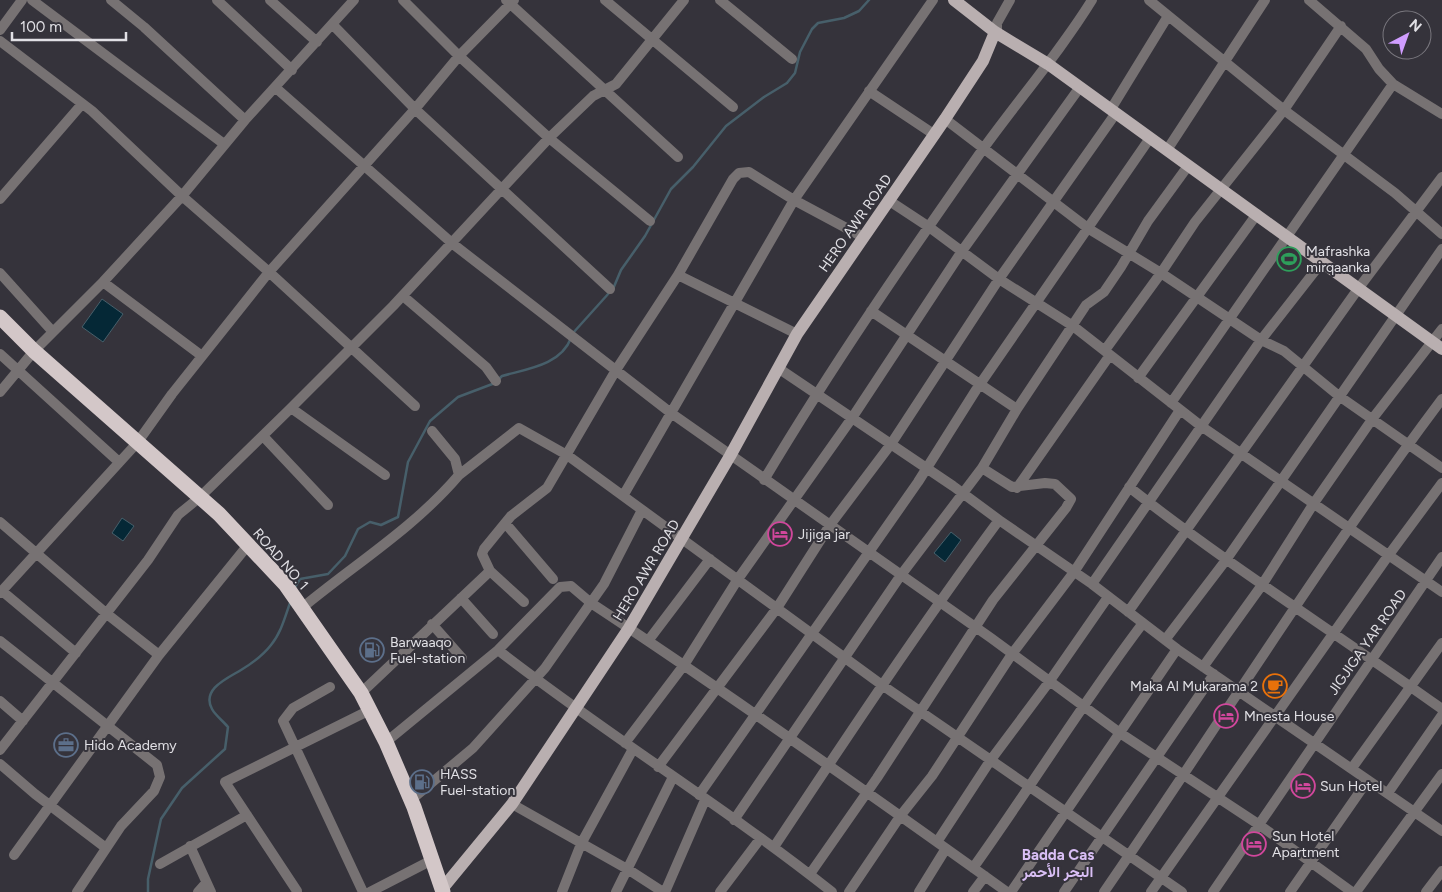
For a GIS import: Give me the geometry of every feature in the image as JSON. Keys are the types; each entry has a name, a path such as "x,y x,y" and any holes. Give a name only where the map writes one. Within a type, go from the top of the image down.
{"highway":[{"name":"ROAD NO. 1","path":"0,317 34,351 200,497 285,584 361,693 370,710 411,800 442,891"}],"main road":[{"path":"954,0 996,33 1048,64 1114,111 1437,346"},
{"name":"HERO AWR ROAD","path":"442,891 512,804 629,628 730,456 798,334 945,119 983,61 996,33"}],"street":[{"path":"0,30 22,0"},
{"path":"32,0 224,144"},
{"path":"111,0 144,26 245,120"},
{"path":"217,0 292,70"},
{"path":"270,0 317,42"},
{"path":"403,0 459,56 549,138 650,221"},
{"path":"605,0 733,107"},
{"path":"0,750 107,614 178,515 200,497 263,436 403,296 549,138 594,96 616,84 684,0"},
{"path":"720,0 792,59"},
{"path":"623,496 794,200 933,0"},
{"path":"996,33 997,23 1010,0"},
{"path":"764,480 816,392 871,311 984,148 1048,64 1092,0"},
{"path":"1149,0 1284,110 1442,234"},
{"path":"1167,150 1265,0"},
{"path":"1309,0 1366,49 1379,69 1393,84 1442,114"},
{"path":"76,653 1,592 137,443 202,356 269,272 365,166 459,56 510,1 678,157"},
{"path":"0,392 34,351 103,282 182,196 245,120 333,25 347,2"},
{"path":"658,768 776,608 830,525 890,444 999,279 1054,202 1114,111 1168,16"},
{"path":"333,25 415,109 610,289"},
{"path":"1017,488 1195,222 1223,190 1284,110 1341,26"},
{"path":"0,41 82,104 182,196 269,272 414,406"},
{"path":"1171,403 1393,84"},
{"path":"562,892 581,844 629,746 684,665 738,578 852,418 962,251 1080,87"},
{"path":"276,88 453,244 671,413 869,552 1120,733 1258,824 1352,892"},
{"path":"869,91 935,134"},
{"path":"0,199 82,104"},
{"path":"945,119 1089,229 1161,273 1261,340 1284,351 1339,396 1442,468"},
{"path":"512,804 629,870 664,892 702,798 812,632 926,469 979,385 1089,229 1150,138"},
{"path":"734,820 901,575 982,468 1017,409 1086,305 1104,292 1148,221 1188,166"},
{"path":"524,602 490,571 482,554 484,549 511,516 547,488 616,370 678,275 733,179 739,173 748,172 794,200 863,237"},
{"path":"1128,612 1304,368 1358,289 1442,177"},
{"path":"888,200 929,227 999,279 1037,301 1073,326 1201,426 1442,592"},
{"path":"1138,378 1197,298 1221,260 1256,214"},
{"path":"1165,640 1226,560 1442,249"},
{"path":"1092,584 1261,340 1322,262"},
{"path":"0,273 53,332"},
{"path":"678,275 798,334"},
{"path":"103,282 202,356"},
{"path":"403,296 486,367 496,381"},
{"path":"871,311 944,362 1017,409"},
{"path":"1203,667 1262,585 1314,503 1373,418 1437,346 1442,329"},
{"path":"0,354 17,372 119,462"},
{"path":"778,368 816,392 963,494 1092,584 1177,649 1442,831"},
{"path":"1104,892 1238,690 1442,399"},
{"path":"291,408 359,454 385,475"},
{"path":"849,892 901,815 932,776 1012,654 1074,572 1180,410"},
{"path":"302,608 350,568 413,522 432,505 459,475 519,428 568,455 882,685 1182,892"},
{"path":"432,431 455,459 459,475"},
{"path":"263,436 328,505"},
{"path":"810,874 976,629 993,600 1070,499 1055,484 1045,483 1017,488 1012,487 982,468"},
{"path":"1151,892 1277,716 1388,556 1442,483"},
{"path":"1128,487 1226,560 1335,633 1442,710"},
{"path":"411,800 473,748 545,668 604,584 642,510"},
{"path":"774,847 938,602 999,520"},
{"path":"0,522 107,614 159,655"},
{"path":"506,524 553,579"},
{"path":"14,855 159,655 248,545"},
{"name":"JIGJIGA YAR ROAD","path":"1213,892 1442,557"},
{"path":"648,641 710,559"},
{"path":"361,693 490,571"},
{"path":"386,742 498,650 560,587 571,586 591,603 757,714 827,766 901,815 945,850 1009,892 1177,649"},
{"path":"937,842 990,761 1049,682 1108,597"},
{"path":"461,598 493,634"},
{"path":"973,868 1030,788 1083,705 1143,623"},
{"path":"432,624 462,658"},
{"path":"0,641 52,684 148,756 157,765 160,777 154,791 121,826 77,892"},
{"path":"1352,768 1442,643"},
{"path":"498,650 574,709 774,847 832,892"},
{"path":"1064,892 1103,838 1156,757 1214,674"},
{"path":"330,687 293,708 282,721 363,892"},
{"path":"0,702 23,721"},
{"path":"298,891 225,782 370,710"},
{"path":"1388,793 1442,715"},
{"path":"0,764 106,848"},
{"path":"1356,892 1442,774"},
{"path":"616,892 629,870 672,777"},
{"path":"1290,892 1368,780"},
{"path":"160,864 247,815"},
{"path":"720,892 760,839"},
{"path":"190,846 208,887 198,892"},
{"path":"919,892 945,850"},
{"path":"370,892 432,860"},
{"path":"1426,892 1442,871"},
{"path":"973,892 985,876"}],"water":[{"path":"102,299 123,314 103,342 82,327"},
{"path":"122,518 134,526 123,541 112,533"},
{"path":"951,532 961,540 945,562 934,553"}],"waterway":[{"path":"613,289 621,270 645,236 671,189 693,167 726,126 764,97 787,83 795,73 800,52 812,29 818,23 844,18 859,11 869,0"},
{"path":"573,333 609,293"},
{"path":"499,379 502,376 532,368 551,360 560,354 571,338"},
{"path":"295,587 300,579 328,574 345,556 358,529 370,522 381,525 398,517 408,462 430,421 458,397 495,383"},
{"path":"148,892 148,879 161,819 182,788 225,749 228,727 212,709 210,696 218,685 249,665 268,648 280,630 290,603"}],"place":[{"name":"Mafrashka mirqaanka","path":"1289,259"},
{"name":"Jijiga jar","path":"780,534"},
{"name":"Barwaaqo Fuel-station","path":"372,650"},
{"name":"Maka Al Mukarama 2","path":"1275,686"},
{"name":"Mnesta House","path":"1226,716"},
{"name":"Hido Academy","path":"66,745"},
{"name":"HASS Fuel-station","path":"422,782"},
{"name":"Sun Hotel","path":"1303,786"},
{"name":"Sun Hotel Apartment","path":"1254,844"}],"district":[{"name":"Badda Cas البحر الأحمر","path":"1058,864"}]}
